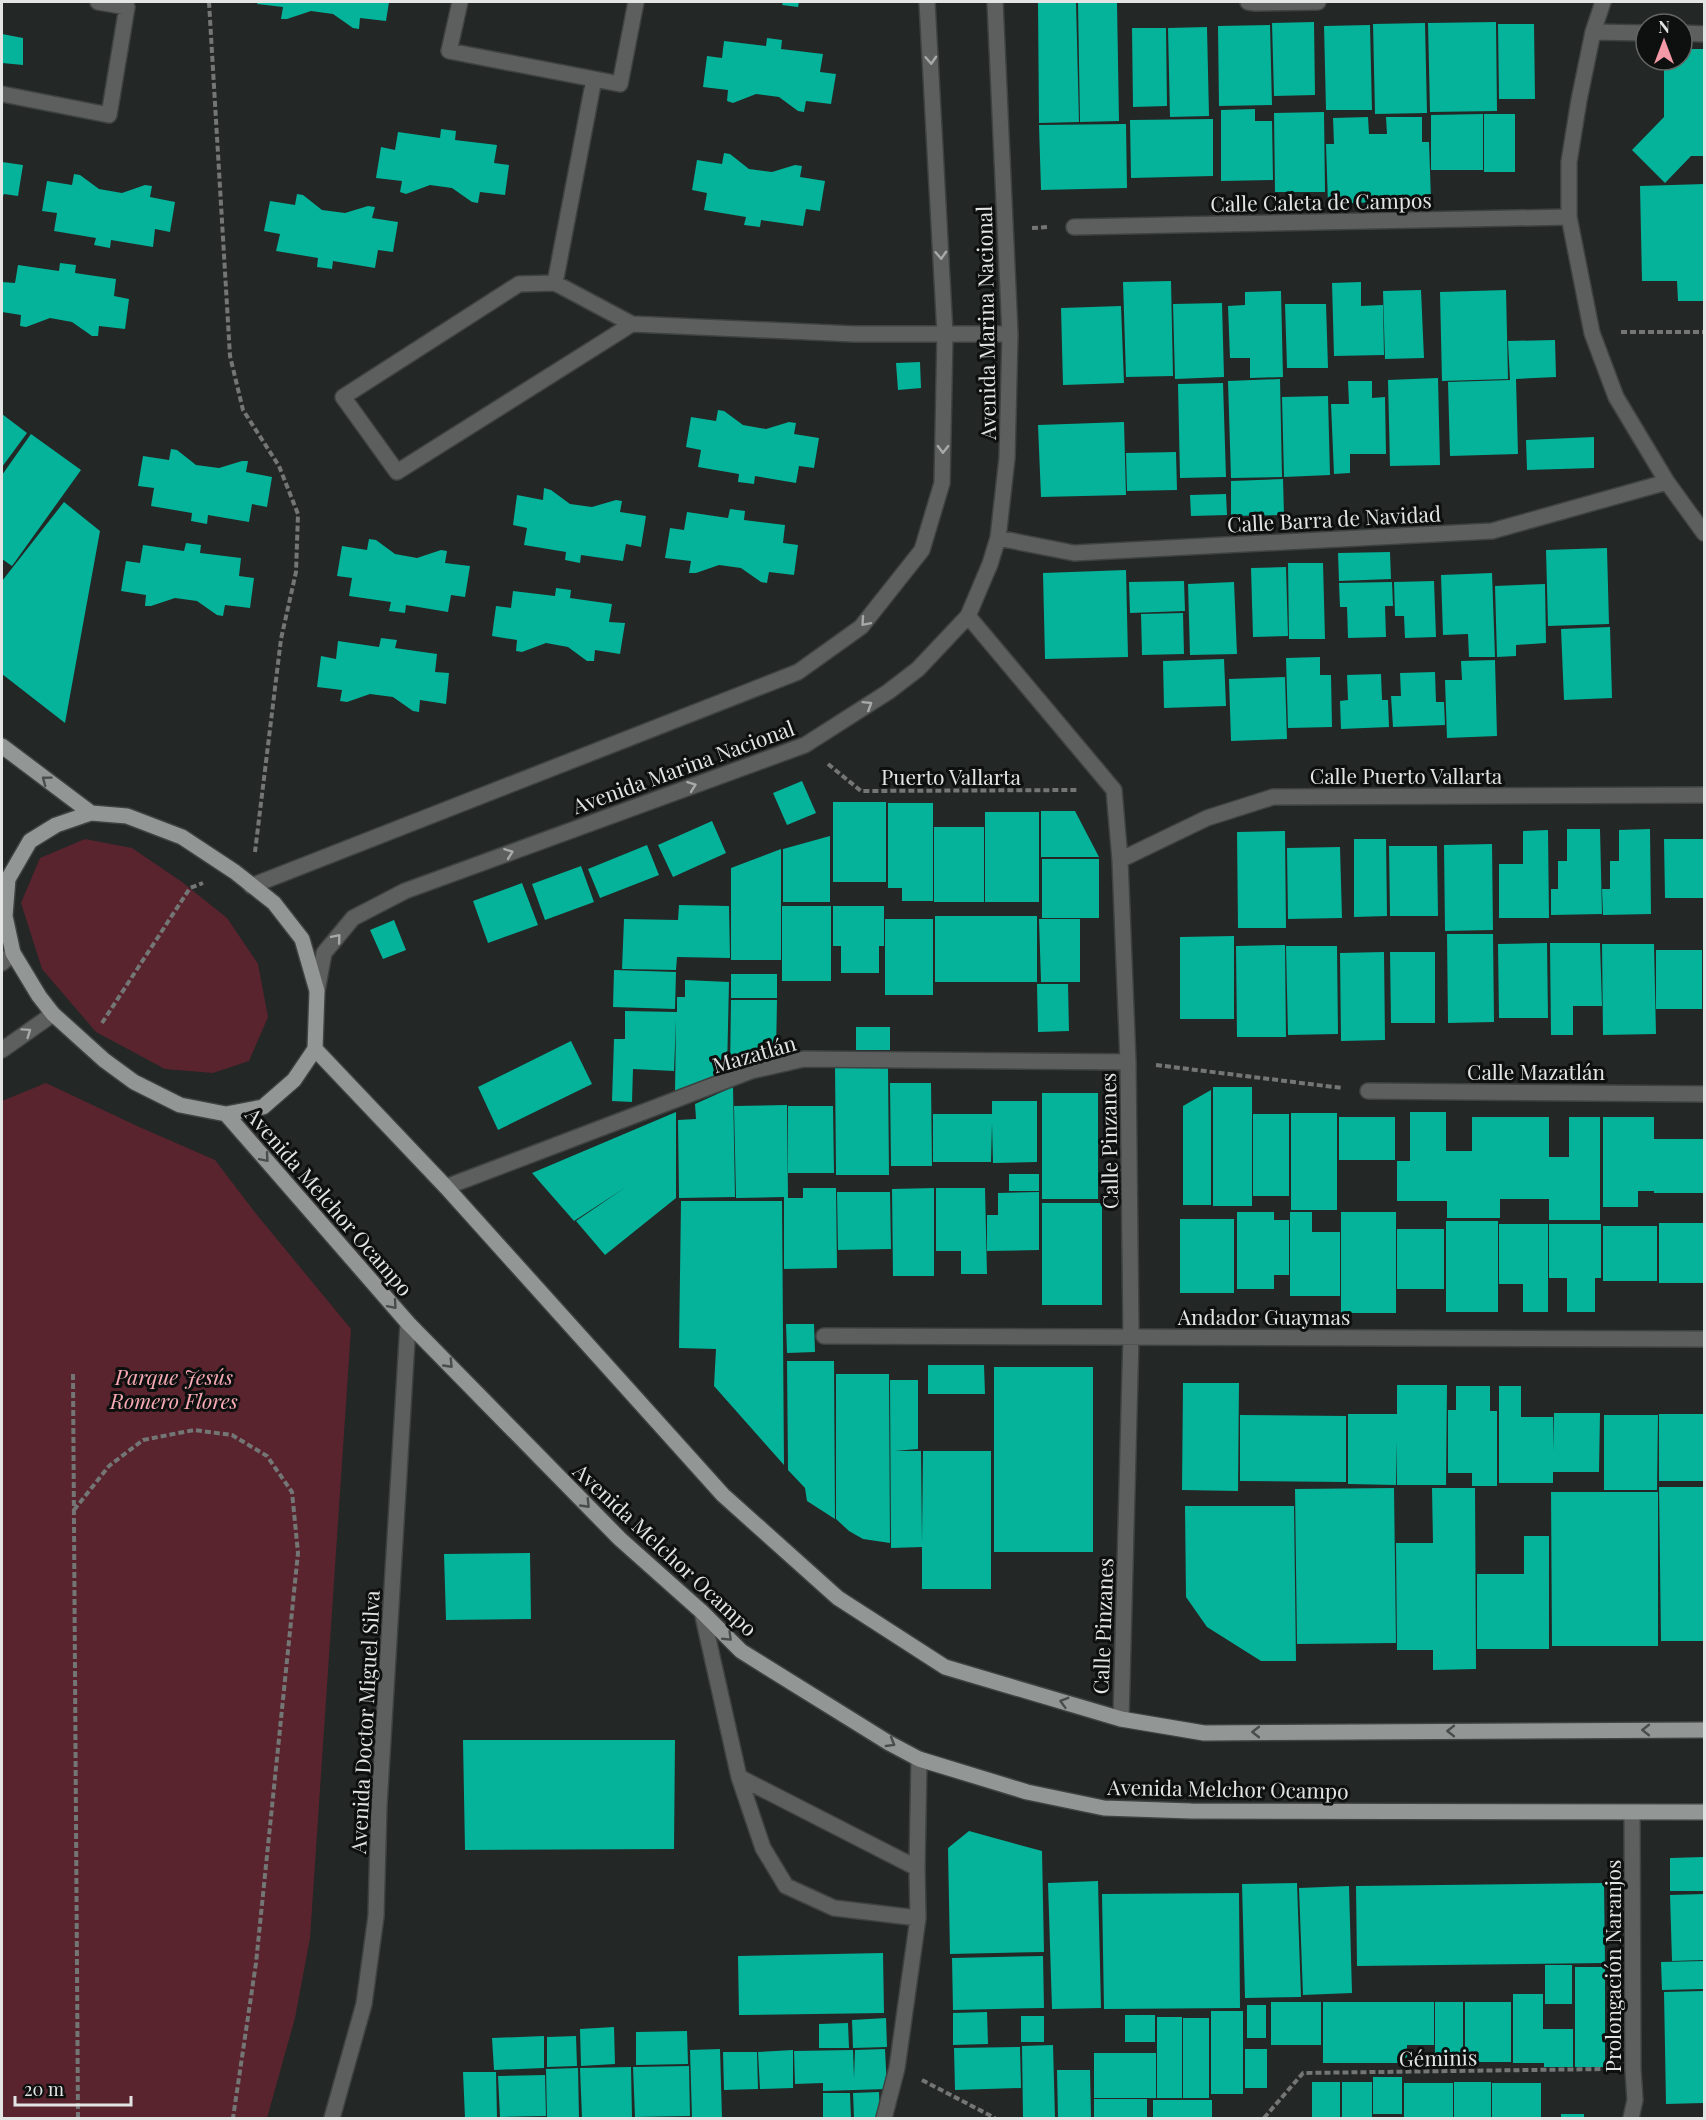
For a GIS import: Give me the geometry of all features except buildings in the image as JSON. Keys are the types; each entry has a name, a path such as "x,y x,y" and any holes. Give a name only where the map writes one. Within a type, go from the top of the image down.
{"main road":[{"path":"2,746 91,813"},
{"path":"91,813 127,816 182,837 251,885 274,903 302,939 317,991 315,1049 294,1080 263,1107 226,1114 180,1105 134,1082 104,1060 53,1014 7,958 5,877 30,841 56,825 91,813"},
{"path":"315,1049 446,1187 723,1495 838,1598 945,1667 1121,1719 1204,1733 1704,1730"},
{"name":"Avenida Melchor Ocampo","path":"226,1114 408,1323 620,1539 702,1612 741,1651 889,1743 919,1759 1027,1792 1104,1808 1191,1811 1704,1812"}],"street":[{"path":"2,94 109,115 128,7 98,2"},
{"path":"460,2 449,51 620,84 636,2"},
{"name":"Avenida Marina Nacional","path":"251,885 798,672 861,627 922,550 942,483 945,334 927,2"},
{"name":"Avenida Marina Nacional","path":"317,991 324,953 353,918 405,891 805,745 888,692 918,669 968,616 990,564 998,538 1007,458 1010,334 995,2"},
{"path":"1248,2 1318,2"},
{"path":"1603,2 1593,32 1569,162 1569,217 1592,333 1616,397 1667,482 1704,533"},
{"path":"1593,32 1634,33"},
{"path":"555,283 594,80"},
{"name":"Calle Caleta de Campos","path":"1074,227 1569,217"},
{"path":"632,324 397,472 343,397 519,284 555,283 632,324 854,334 1010,334"},
{"name":"Calle Barra de Navidad","path":"998,538 1074,553 1492,531 1667,482"},
{"path":"968,616 1114,790"},
{"name":"Calle Pinzanes","path":"1114,790 1120,860 1128,1062 1131,1336 1121,1719"},
{"name":"Calle Puerto Vallarta","path":"1120,860 1207,818 1273,797 1704,795"},
{"path":"2,1050 53,1014"},
{"name":"Mazatlán","path":"446,1187 751,1071 804,1059 1128,1062"},
{"name":"Calle Mazatlán","path":"1368,1091 1704,1094"},
{"name":"Avenida Doctor Miguel Silva","path":"332,2118 364,2004 376,1916 380,1793 408,1323"},
{"name":"Andador Guaymas","path":"824,1336 1704,1339"},
{"path":"702,1612 739,1778 763,1848 786,1886 834,1908 918,1918"},
{"path":"884,2118 897,2068 918,1918 919,1759"},
{"path":"739,1778 917,1868"},
{"name":"Prolongación Naranjos","path":"1630,2118 1635,2100 1632,1812"}],"path":[{"path":"209,2 230,356 243,410 279,466 298,514 296,572 281,639 251,885"},
{"path":"1006,228 1074,227"},
{"path":"1592,333 1704,332"},
{"name":"Puerto Vallarta","path":"805,745 861,791 1114,790"},
{"path":"104,1060 96,1032 190,888 235,872"},
{"path":"1128,1062 1368,1091"},
{"path":"73,1374 78,2118"},
{"path":"74,1510 109,1466 143,1440 194,1430 232,1435 267,1456 292,1492 298,1552 256,1963 233,2118"},
{"path":"897,2068 995,2118"},
{"name":"Géminis","path":"1264,2118 1303,2073 1633,2069"}],"green space":[{"path":"85,839 132,848 182,882 227,918 258,964 268,1017 249,1061 213,1073 165,1069 96,1032 42,969 21,903 40,858"},
{"name":"Parque Jesús Romero Flores","path":"46,1083 215,1160 351,1329 310,1938 295,2018 267,2118 2,2118 2,1101"}]}
